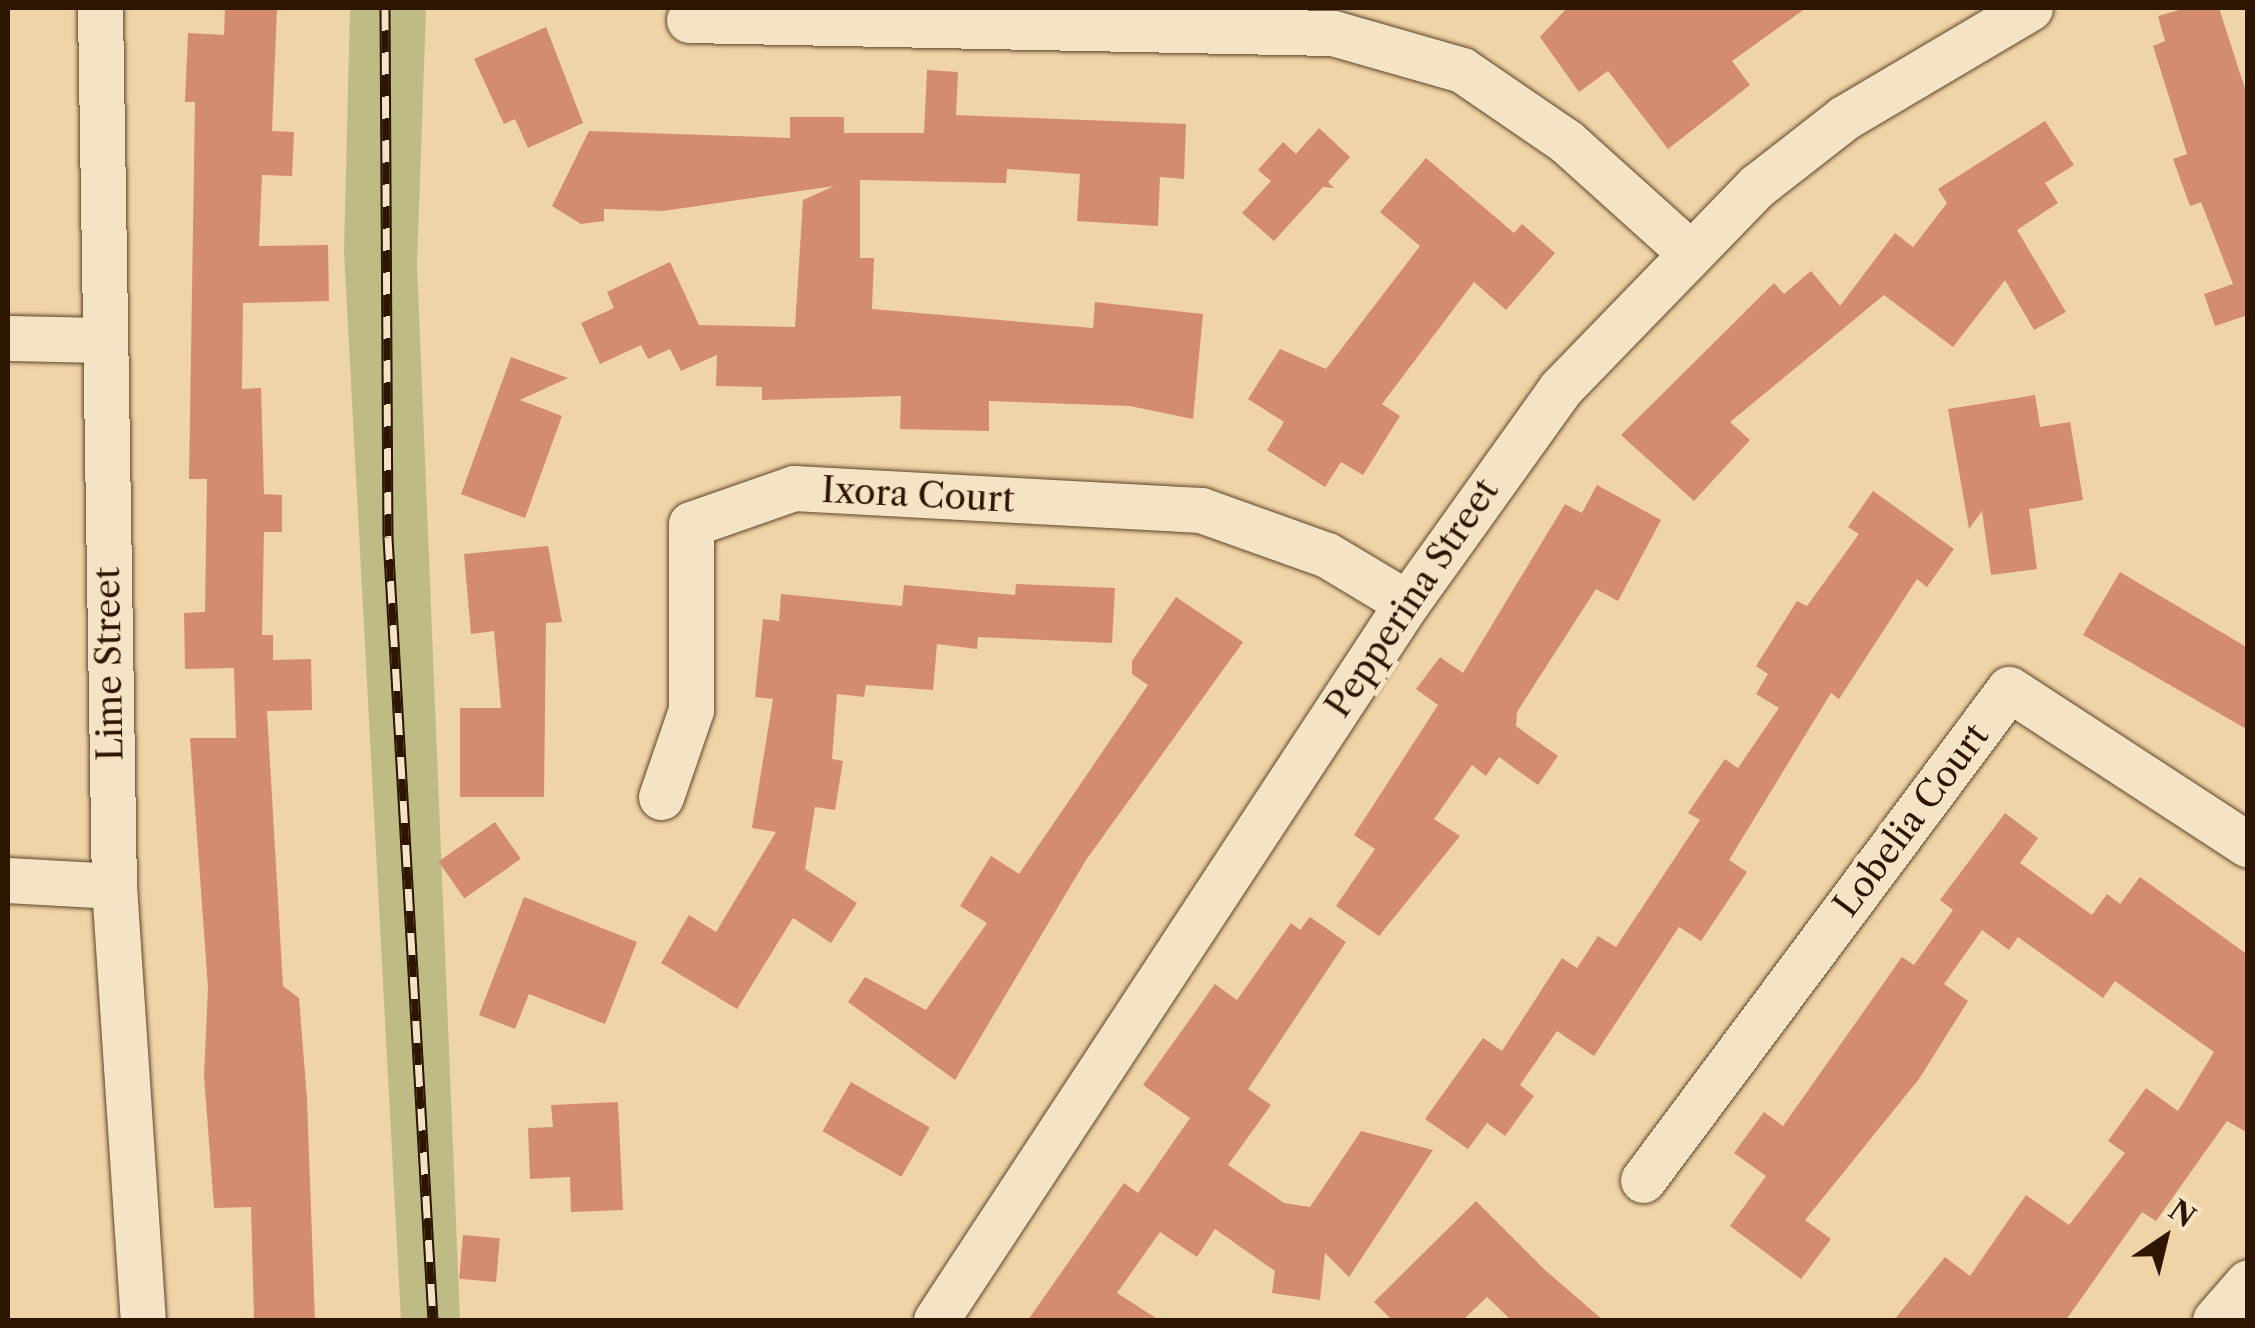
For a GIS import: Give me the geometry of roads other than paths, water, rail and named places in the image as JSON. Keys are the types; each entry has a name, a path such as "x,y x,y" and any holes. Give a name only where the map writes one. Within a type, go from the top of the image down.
{"street":[{"name":"Lime Street","path":"100,8 102,340 114,886 143,1320"},
{"name":"Pepperina Street","path":"936,1320 1407,604 1560,389 1687,250 1844,118 2030,8"},
{"path":"689,20 1333,33 1462,70 1567,142 1687,250"},
{"path":"8,338 102,340"},
{"name":"Ixora Court","path":"661,796 691,710 691,524 794,488 1201,510 1326,554 1407,604"},
{"name":"Lobelia Court","path":"1643,1180 2009,689 2248,845"},
{"path":"8,880 114,886"},
{"path":"2214,1320 2248,1282"}],"railway":[{"path":"385,8 388,537 433,1320"}]}
